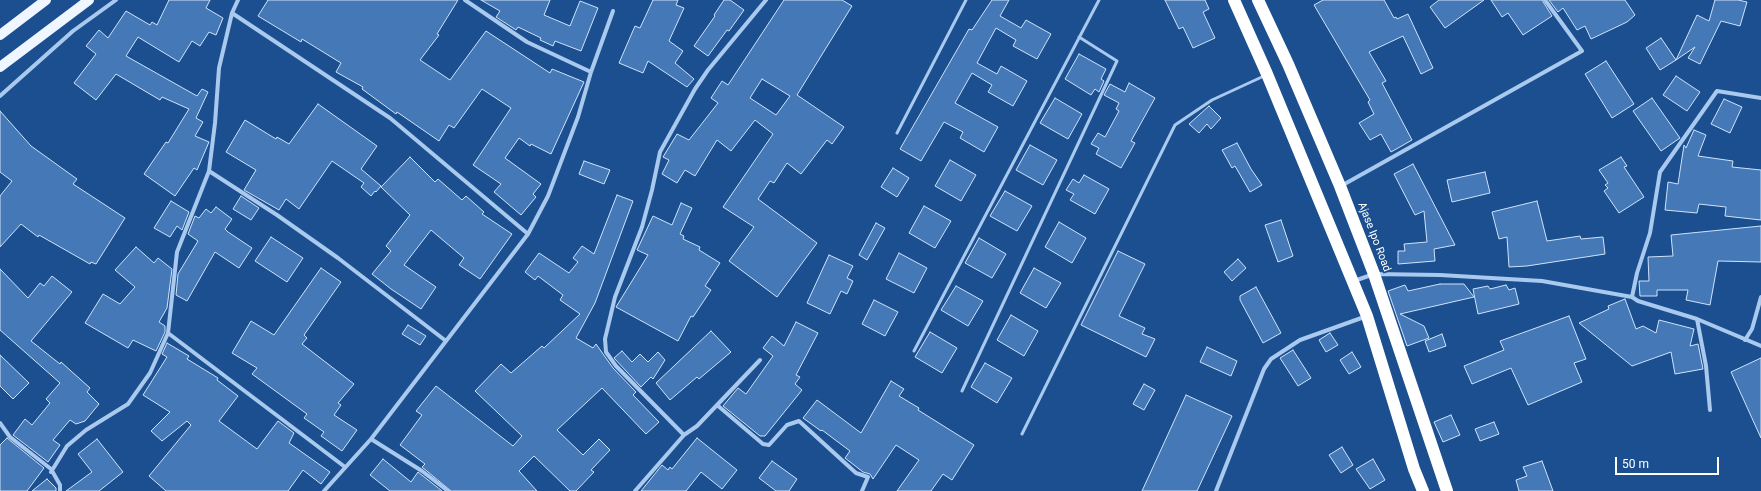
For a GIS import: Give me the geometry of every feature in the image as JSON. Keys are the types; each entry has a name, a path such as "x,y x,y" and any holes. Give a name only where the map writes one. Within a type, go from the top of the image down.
{"highway":[{"path":"1234,0 1267,74 1367,316 1414,469 1423,491"},
{"name":"Ajase Ipo Road","path":"1258,0 1288,64 1340,186 1374,274 1447,491"}],"main road":[{"path":"0,35 46,0"},
{"path":"0,67 89,0"}],"street":[{"path":"0,96 74,31 116,0"},
{"path":"51,472 67,446 86,430 128,404 150,373 168,333 177,252 209,171 215,123 218,68 232,13 238,0"},
{"path":"465,0 527,42 591,72"},
{"path":"684,435 616,366 606,352 605,339 615,297 642,227 660,152 708,70 766,0"},
{"path":"1340,186 1582,51 1544,0"},
{"path":"324,491 344,467 371,439 528,234 548,196 578,117 591,72 613,12"},
{"path":"232,13 390,118 528,234"},
{"path":"1632,297 1637,273 1650,233 1660,172 1717,91 1761,98"},
{"path":"209,171 277,215 338,258 446,341"},
{"path":"1352,281 1374,274 1440,275 1542,281 1632,297 1638,301 1697,319 1761,346"},
{"path":"1745,340 1752,328 1761,297"},
{"path":"1216,491 1264,369 1271,359 1300,340 1367,316"},
{"path":"1697,319 1706,366 1710,410"},
{"path":"168,333 344,467"},
{"path":"635,491 684,435 697,426 760,360"},
{"path":"716,405 763,444 769,445 787,425 799,421 856,473 868,477 862,491"},
{"path":"0,423 10,437 51,469 51,472 60,485 60,491"},
{"path":"371,439 422,471 448,491"}],"lane":[{"path":"897,133 966,0"},
{"path":"914,351 1099,0"},
{"path":"962,391 1117,61 1079,37"},
{"path":"1022,434 1175,125 1212,100 1267,74"}],"building":[{"path":"169,0 210,0 206,8 223,18 216,35 209,32 200,46 192,41 179,62 138,37 126,56 197,96 202,89 208,92 196,118 203,122 195,136 209,142 197,170 194,168 175,196 144,174 166,142 168,143 189,109 162,97 160,100 116,74 96,100 74,83 96,54 86,46 99,30 108,38 126,11 150,25 152,22 157,25"},
{"path":"268,0 458,0 437,34 439,35 420,60 450,80 486,31 550,73 552,69 584,82 551,154 531,144 530,146 519,138 505,158 541,184 533,194 536,197 521,215 494,192 501,184 473,165 511,108 482,89 454,128 449,125 439,141 397,112 396,114 362,89 363,87 336,72 341,63 302,39 301,42 258,16"},
{"path":"481,0 550,0 544,15 570,26 580,1 598,8 581,51 555,41 553,46 540,40 541,38 518,27 516,30 496,17 500,11"},
{"path":"653,0 678,0 676,5 684,8 669,41 683,51 675,63 694,79 687,87 648,61 643,73 619,63 635,26 640,28"},
{"path":"724,0 730,0 744,10 708,56 694,46 715,16 714,15"},
{"path":"784,0 842,0 852,6 797,95 844,127 832,144 827,140 801,174 787,163 774,183 770,181 758,199 817,243 777,297 729,261 754,227 723,207 773,134 755,120 731,151 717,140 695,176 685,170 677,183 662,174 669,160 663,157 677,134 689,140 718,103 711,98 722,81 728,85","holes":["762,79 790,96 776,115 750,98"]},
{"path":"992,0 1009,0 1000,16 1021,28 1026,20 1051,34 1037,59 1013,46 1016,40 996,28 977,63 997,74 1001,66 1027,81 1013,106 988,92 992,85 972,73 955,103 998,127 984,152 960,138 963,132 944,122 921,161 900,149 969,29 972,30"},
{"path":"1165,0 1205,0 1209,9 1203,12 1215,38 1193,48 1183,27 1179,29"},
{"path":"1323,0 1384,0 1394,18 1396,17 1397,19 1408,14 1433,68 1421,74 1403,36 1369,52 1386,81 1382,83 1412,140 1391,152 1381,134 1370,140 1359,123 1374,114 1368,102 1370,100 1314,5"},
{"path":"1439,0 1484,0 1445,28 1430,7"},
{"path":"1491,0 1542,0 1552,16 1523,35 1508,13 1502,17"},
{"path":"1549,0 1625,0 1635,15 1627,22 1591,39 1585,26 1577,30 1563,8 1558,12"},
{"path":"1715,0 1738,0 1747,2 1740,26 1721,21 1700,64 1688,58 1695,47 1676,60 1697,15 1709,21"},
{"path":"1661,38 1676,60 1660,70 1646,48"},
{"path":"1079,54 1106,69 1101,79 1104,81 1099,92 1095,89 1091,95 1065,79"},
{"path":"1606,61 1634,104 1612,118 1585,74"},
{"path":"1676,76 1700,92 1687,111 1663,95"},
{"path":"1129,83 1155,98 1131,141 1135,143 1121,168 1096,154 1099,148 1091,144 1098,133 1105,137 1119,111 1116,109 1119,103 1104,95 1110,84 1125,92"},
{"path":"1055,98 1082,114 1068,139 1040,123"},
{"path":"1652,98 1680,138 1661,151 1633,111"},
{"path":"1724,99 1742,107 1730,133 1711,124"},
{"path":"318,104 377,146 361,169 381,186 376,192 375,191 371,196 361,187 364,183 332,161 299,209 286,199 279,210 244,190 256,170 226,152 245,120 276,139 277,137 289,144"},
{"path":"1209,106 1221,118 1211,129 1207,124 1199,133 1189,124"},
{"path":"0,111 31,146 77,179 73,184 125,218 96,264 91,262 90,264 39,235 38,237 21,224 0,247 0,196 12,181 0,172"},
{"path":"1694,130 1706,135 1698,156 1733,161 1732,167 1761,170 1761,220 1725,216 1726,207 1699,204 1697,213 1665,210 1668,182 1678,184 1684,145 1686,148"},
{"path":"1237,143 1251,169 1262,185 1250,192 1235,166 1232,168 1222,150"},
{"path":"1030,145 1057,160 1043,185 1016,170"},
{"path":"410,157 435,182 438,179 462,200 466,196 484,212 482,214 512,234 480,279 459,265 464,258 431,230 404,265 436,287 421,309 372,274 391,251 386,246 410,215 381,187"},
{"path":"1621,157 1627,166 1624,167 1644,197 1619,213 1604,191 1608,188 1605,185 1608,183 1599,170"},
{"path":"950,160 976,175 961,201 935,186"},
{"path":"584,161 610,170 604,184 579,174"},
{"path":"1413,164 1455,245 1434,249 1435,261 1398,264 1398,251 1405,251 1404,244 1427,242 1424,211 1415,215 1394,174"},
{"path":"893,168 909,178 897,197 881,187"},
{"path":"1485,172 1490,193 1452,202 1447,180"},
{"path":"1084,175 1109,189 1095,214 1070,200 1074,194 1066,190 1073,179 1079,183"},
{"path":"1005,191 1032,206 1017,231 990,216"},
{"path":"617,195 633,201 595,303 576,338 593,348 596,344 613,368 636,392 633,395 659,422 646,434 602,388 557,430 583,455 599,439 610,450 591,470 594,472 576,491 570,491 534,456 519,471 537,491 451,491 422,467 425,464 400,445 422,415 416,411 436,386 513,446 522,436 475,391 501,364 511,373 542,346 544,348 580,314 560,300 563,295 538,276 535,280 525,272 539,253 569,273 578,262 573,258 582,246 594,254"},
{"path":"241,196 259,208 251,220 233,209"},
{"path":"171,201 189,212 182,230 177,226 170,237 154,228"},
{"path":"1537,201 1547,241 1580,236 1581,239 1603,237 1605,254 1527,266 1509,267 1507,237 1499,239 1492,212"},
{"path":"681,203 692,208 680,234 684,236 683,239 700,247 699,250 720,263 705,286 711,290 693,317 691,316 678,341 616,307 648,255 637,250 653,216 672,225"},
{"path":"924,206 951,221 935,248 909,233"},
{"path":"216,207 232,219 225,229 252,248 239,268 215,252 187,301 176,295 178,274 198,241 188,234 195,216 199,218 206,209 211,213"},
{"path":"1281,220 1293,256 1278,262 1265,225"},
{"path":"1059,222 1086,238 1072,263 1045,247"},
{"path":"876,223 885,228 867,260 859,255"},
{"path":"1761,226 1761,262 1718,261 1710,305 1686,300 1688,290 1657,290 1657,296 1640,296 1639,281 1649,281 1648,257 1673,256 1671,235"},
{"path":"271,237 303,258 287,282 255,261"},
{"path":"979,238 1006,254 992,278 965,263"},
{"path":"136,247 154,263 158,258 172,269 167,308 159,322 165,326 165,332 156,351 133,340 128,348 85,323 103,294 120,304 135,287 115,270"},
{"path":"1118,251 1145,264 1119,316 1145,328 1142,334 1155,339 1146,357 1081,325"},
{"path":"899,253 927,268 914,293 886,279"},
{"path":"829,255 853,266 847,278 853,281 847,294 841,291 830,314 807,303"},
{"path":"1238,259 1246,268 1232,281 1224,272"},
{"path":"321,268 341,282 304,335 307,338 302,344 354,384 338,403 341,405 334,415 357,430 342,451 321,436 324,432 304,418 307,414 252,374 257,368 232,353 251,321 274,335"},
{"path":"1034,268 1061,283 1046,308 1020,293"},
{"path":"0,269 28,298 40,283 44,286 52,276 72,292 31,341 60,364 61,362 90,388 87,392 99,404 85,421 76,424 70,420 53,440 60,445 48,462 13,435 25,419 32,425 50,403 46,399 60,383 0,330"},
{"path":"1440,284 1464,284 1474,297 1400,314 1424,326 1429,338 1407,346 1388,291 1405,285 1408,291"},
{"path":"1506,285 1509,290 1515,288 1519,304 1478,314 1473,289 1488,286 1490,289"},
{"path":"956,286 983,301 968,326 941,310"},
{"path":"1256,287 1281,333 1263,343 1240,300 1240,296"},
{"path":"1625,299 1636,329 1643,326 1656,333 1659,320 1694,329 1690,346 1698,344 1703,369 1675,374 1671,352 1632,366 1579,323 1609,309 1608,306"},
{"path":"874,300 898,312 885,336 862,324"},
{"path":"1011,315 1038,331 1024,356 997,340"},
{"path":"1569,316 1586,359 1574,363 1582,382 1528,405 1511,368 1472,384 1464,366 1504,350 1500,341"},
{"path":"796,322 818,333 796,375 800,377 795,384 802,390 765,436 760,436 723,406 738,388 746,394 773,356 763,348 772,336 784,346"},
{"path":"408,325 426,336 420,345 402,334"},
{"path":"711,331 731,352 699,379 697,377 670,400 656,383"},
{"path":"930,332 957,348 942,373 915,357"},
{"path":"1330,333 1338,345 1326,352 1319,340"},
{"path":"1442,334 1446,346 1429,352 1425,341"},
{"path":"167,343 189,356 187,359 218,378 217,380 238,396 219,421 257,449 278,421 294,433 289,443 330,472 321,484 303,470 288,491 166,491 149,476 191,425 187,421 162,441 151,431 170,412 143,395 167,357 162,354"},
{"path":"1207,347 1237,361 1231,376 1200,362"},
{"path":"1293,350 1311,378 1298,386 1280,358"},
{"path":"622,351 632,362 640,354 648,362 658,352 665,360 653,379 651,377 641,387 614,358"},
{"path":"1352,352 1361,367 1349,374 1340,360"},
{"path":"0,355 29,383 13,399 0,386"},
{"path":"1761,358 1761,438 1731,372"},
{"path":"985,363 1012,378 997,403 971,387"},
{"path":"891,381 904,389 899,396 919,408 918,410 974,445 952,480 943,474 931,491 897,491 919,460 896,445 873,479 870,474 863,472 845,458 850,451 803,418 817,400 861,433"},
{"path":"1144,384 1155,390 1144,410 1133,404"},
{"path":"1186,395 1232,416 1197,491 1142,491"},
{"path":"1451,415 1460,435 1443,442 1434,422"},
{"path":"1494,422 1499,434 1480,441 1475,429"},
{"path":"7,438 44,468 27,491 0,491 0,445"},
{"path":"697,438 737,470 722,489 701,472 686,491 641,491 662,465 668,470 670,467 672,469"},
{"path":"97,439 123,472 99,491 66,491 92,472 78,454"},
{"path":"1342,447 1353,465 1341,473 1329,455"},
{"path":"383,459 411,482 418,472 442,491 390,491 370,475"},
{"path":"1373,459 1385,480 1370,489 1356,469"},
{"path":"772,461 797,479 789,491 776,491 759,478"},
{"path":"1542,461 1553,491 1519,491 1516,480 1527,476 1523,467"},
{"path":"47,479 56,488 56,491 32,491"}]}
